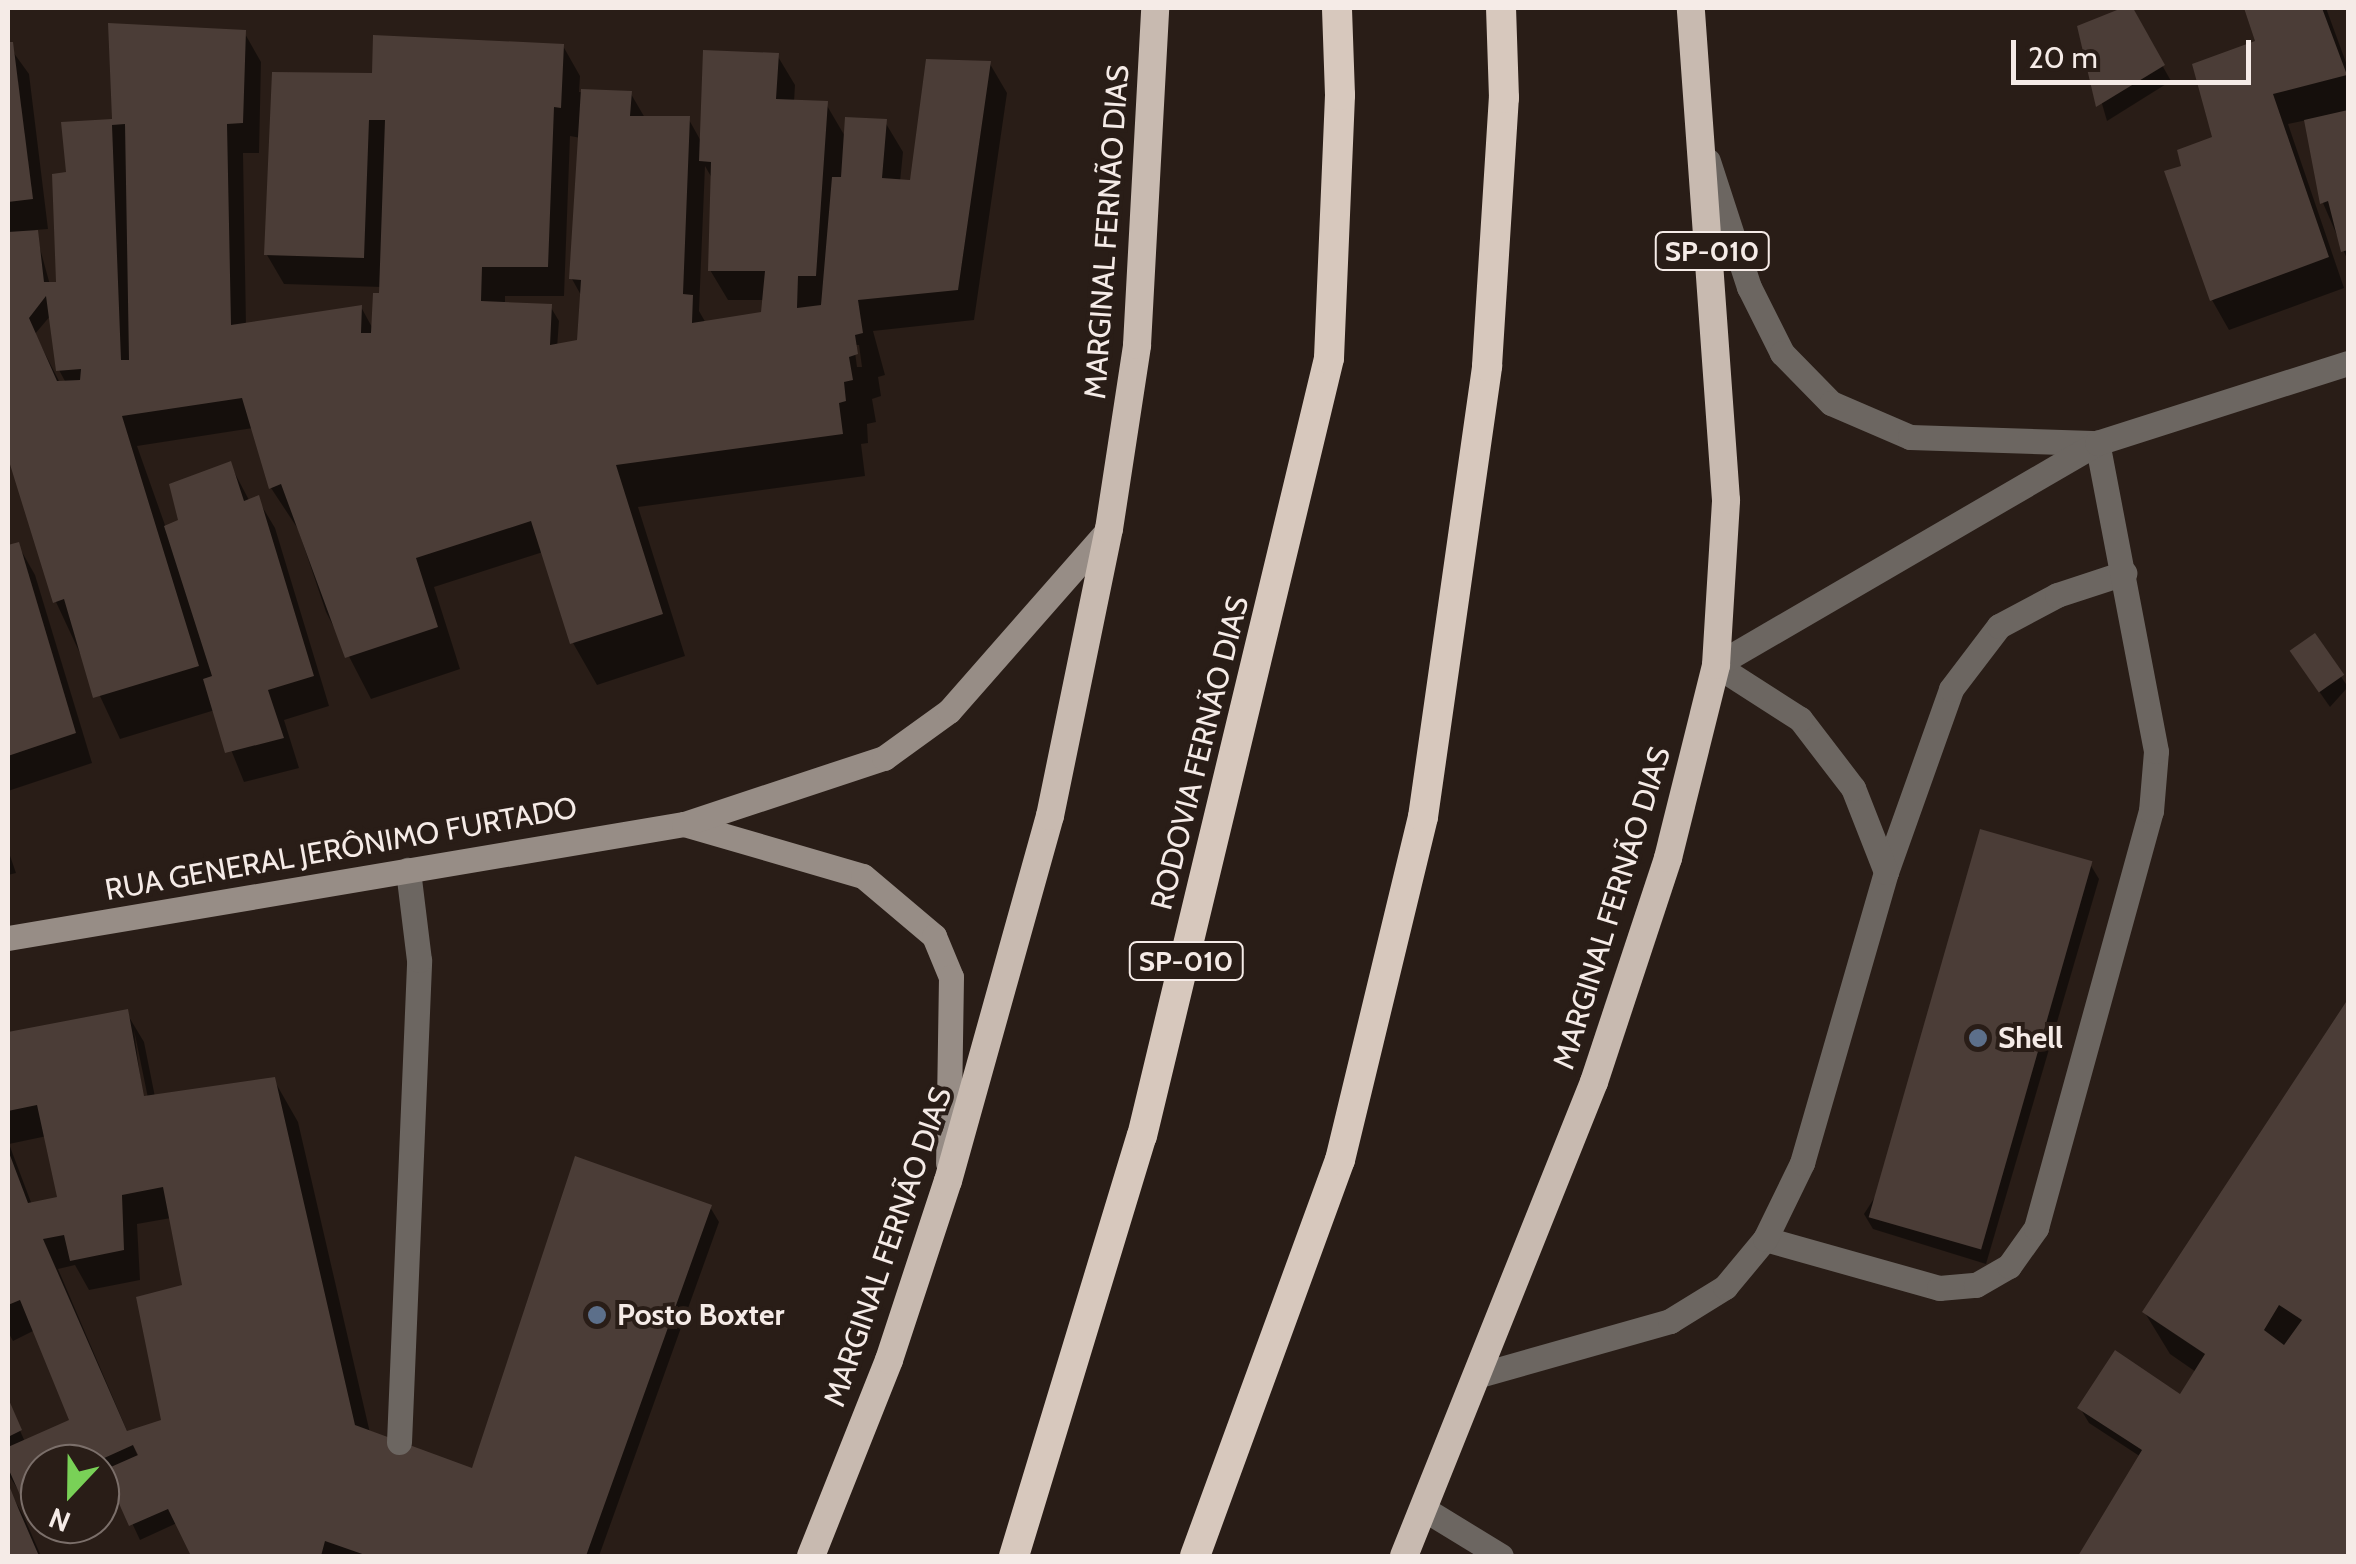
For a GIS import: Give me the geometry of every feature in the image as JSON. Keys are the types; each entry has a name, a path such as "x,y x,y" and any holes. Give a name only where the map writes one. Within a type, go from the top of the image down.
{"highway":[{"name":"MARGINAL FERNÃO DIAS","path":"811,1556 889,1360 948,1181 1050,816 1109,529 1137,345 1155,8"},
{"name":"RODOVIA FERNÃO DIAS","path":"1014,1556 1142,1136 1329,358 1340,94 1337,8"},
{"path":"1194,1556 1340,1160 1423,816 1487,366 1504,98 1501,8"},
{"name":"MARGINAL FERNÃO DIAS","path":"1404,1556 1600,1064 1668,858 1716,665 1726,500 1705,152 1691,8"}],"main road":[{"name":"RUA GENERAL JERÔNIMO FURTADO","path":"8,938 684,824 884,758 950,711 1109,529"},
{"name":"RUA GENERAL JERÔNIMO FURTADO","path":"684,824 863,876 934,936 950,977 948,1181"}],"street":[{"path":"1705,152 1750,287 1782,354 1831,403 1910,437 2097,443"},
{"path":"1886,872 1853,788 1800,719 1716,665 2097,443 2348,362"},
{"path":"1765,1239 1940,1288 1976,1286 2009,1266 2036,1228 2151,811 2156,751 2097,443"},
{"path":"1476,1376 1670,1321 1725,1287 1765,1239 1802,1163 1886,872 1951,688 1999,626 2056,595 2124,573"},
{"path":"399,1442 419,960 408,870"},
{"path":"1424,1508 1501,1556"}],"building":[{"path":"2122,8 2133,8 2165,65 2096,107 2077,26"},
{"path":"2244,8 2322,8 2347,75 2273,94 2329,257 2210,301 2164,171 2181,166 2177,150 2212,137 2192,64 2255,41"},
{"path":"108,23 246,30 243,123 227,124 231,325 362,305 361,333 371,333 373,293 379,293 385,120 369,120 364,258 264,255 272,72 372,73 373,35 564,44 561,108 554,107 548,267 482,267 481,301 552,304 550,345 577,340 581,280 569,279 581,89 632,91 630,116 690,116 683,294 693,295 692,323 761,312 765,271 708,271 711,162 699,161 703,50 779,53 776,99 828,101 816,276 798,276 797,308 821,305 832,177 841,177 845,117 887,119 882,178 910,180 926,59 991,61 958,290 858,300 863,333 855,335 858,354 849,357 853,380 844,382 846,401 839,403 843,434 616,465 663,614 570,644 531,521 416,558 438,627 345,658 281,484 269,489 242,398 122,416 199,666 93,698 64,599 53,603 8,458 8,232 38,230 44,282 56,282 52,174 66,172 61,122 112,119","holes":["125,124 129,360 121,360 112,125","46,296 56,371 81,369 80,380 57,381 29,318"]},
{"path":"8,42 13,42 33,199 8,202"},
{"path":"2348,110 2348,250 2341,252 2328,201 2320,204 2304,120"},
{"path":"231,461 244,501 259,495 314,676 268,690 284,738 225,753 203,679 212,676 164,526 178,520 169,484"},
{"path":"19,542 76,733 8,756 8,545"},
{"path":"2315,633 2344,675 2319,693 2290,651"},
{"name":"Shell","path":"1980,829 2092,861 1981,1250 1869,1217"},
{"path":"2348,999 2348,1556 2078,1556 2142,1450 2077,1408 2115,1350 2180,1394 2205,1354 2142,1312","holes":["2279,1305 2302,1320 2284,1345 2264,1330"]},
{"path":"128,1009 144,1096 275,1077 355,1425 472,1468 575,1156 712,1205 586,1556 368,1556 325,1541 321,1556 191,1556 168,1509 129,1526 120,1506 120,1463 138,1455 133,1445 120,1451 120,1444 20,1444 20,1495 8,1468 8,1447 69,1420 20,1300 8,1305 8,1150 28,1203 57,1197 37,1105 8,1111 8,1032","holes":["163,1187 182,1285 136,1297 161,1420 127,1431 43,1239 64,1235 70,1261 124,1250 122,1195"]},
{"path":"8,1398 22,1430 8,1437"},
{"path":"8,1483 20,1512 20,1544 34,1544 39,1556 8,1556"}],"place":[{"name":"Shell","path":"1978,1038"},
{"name":"Posto Boxter","path":"597,1315"}]}
